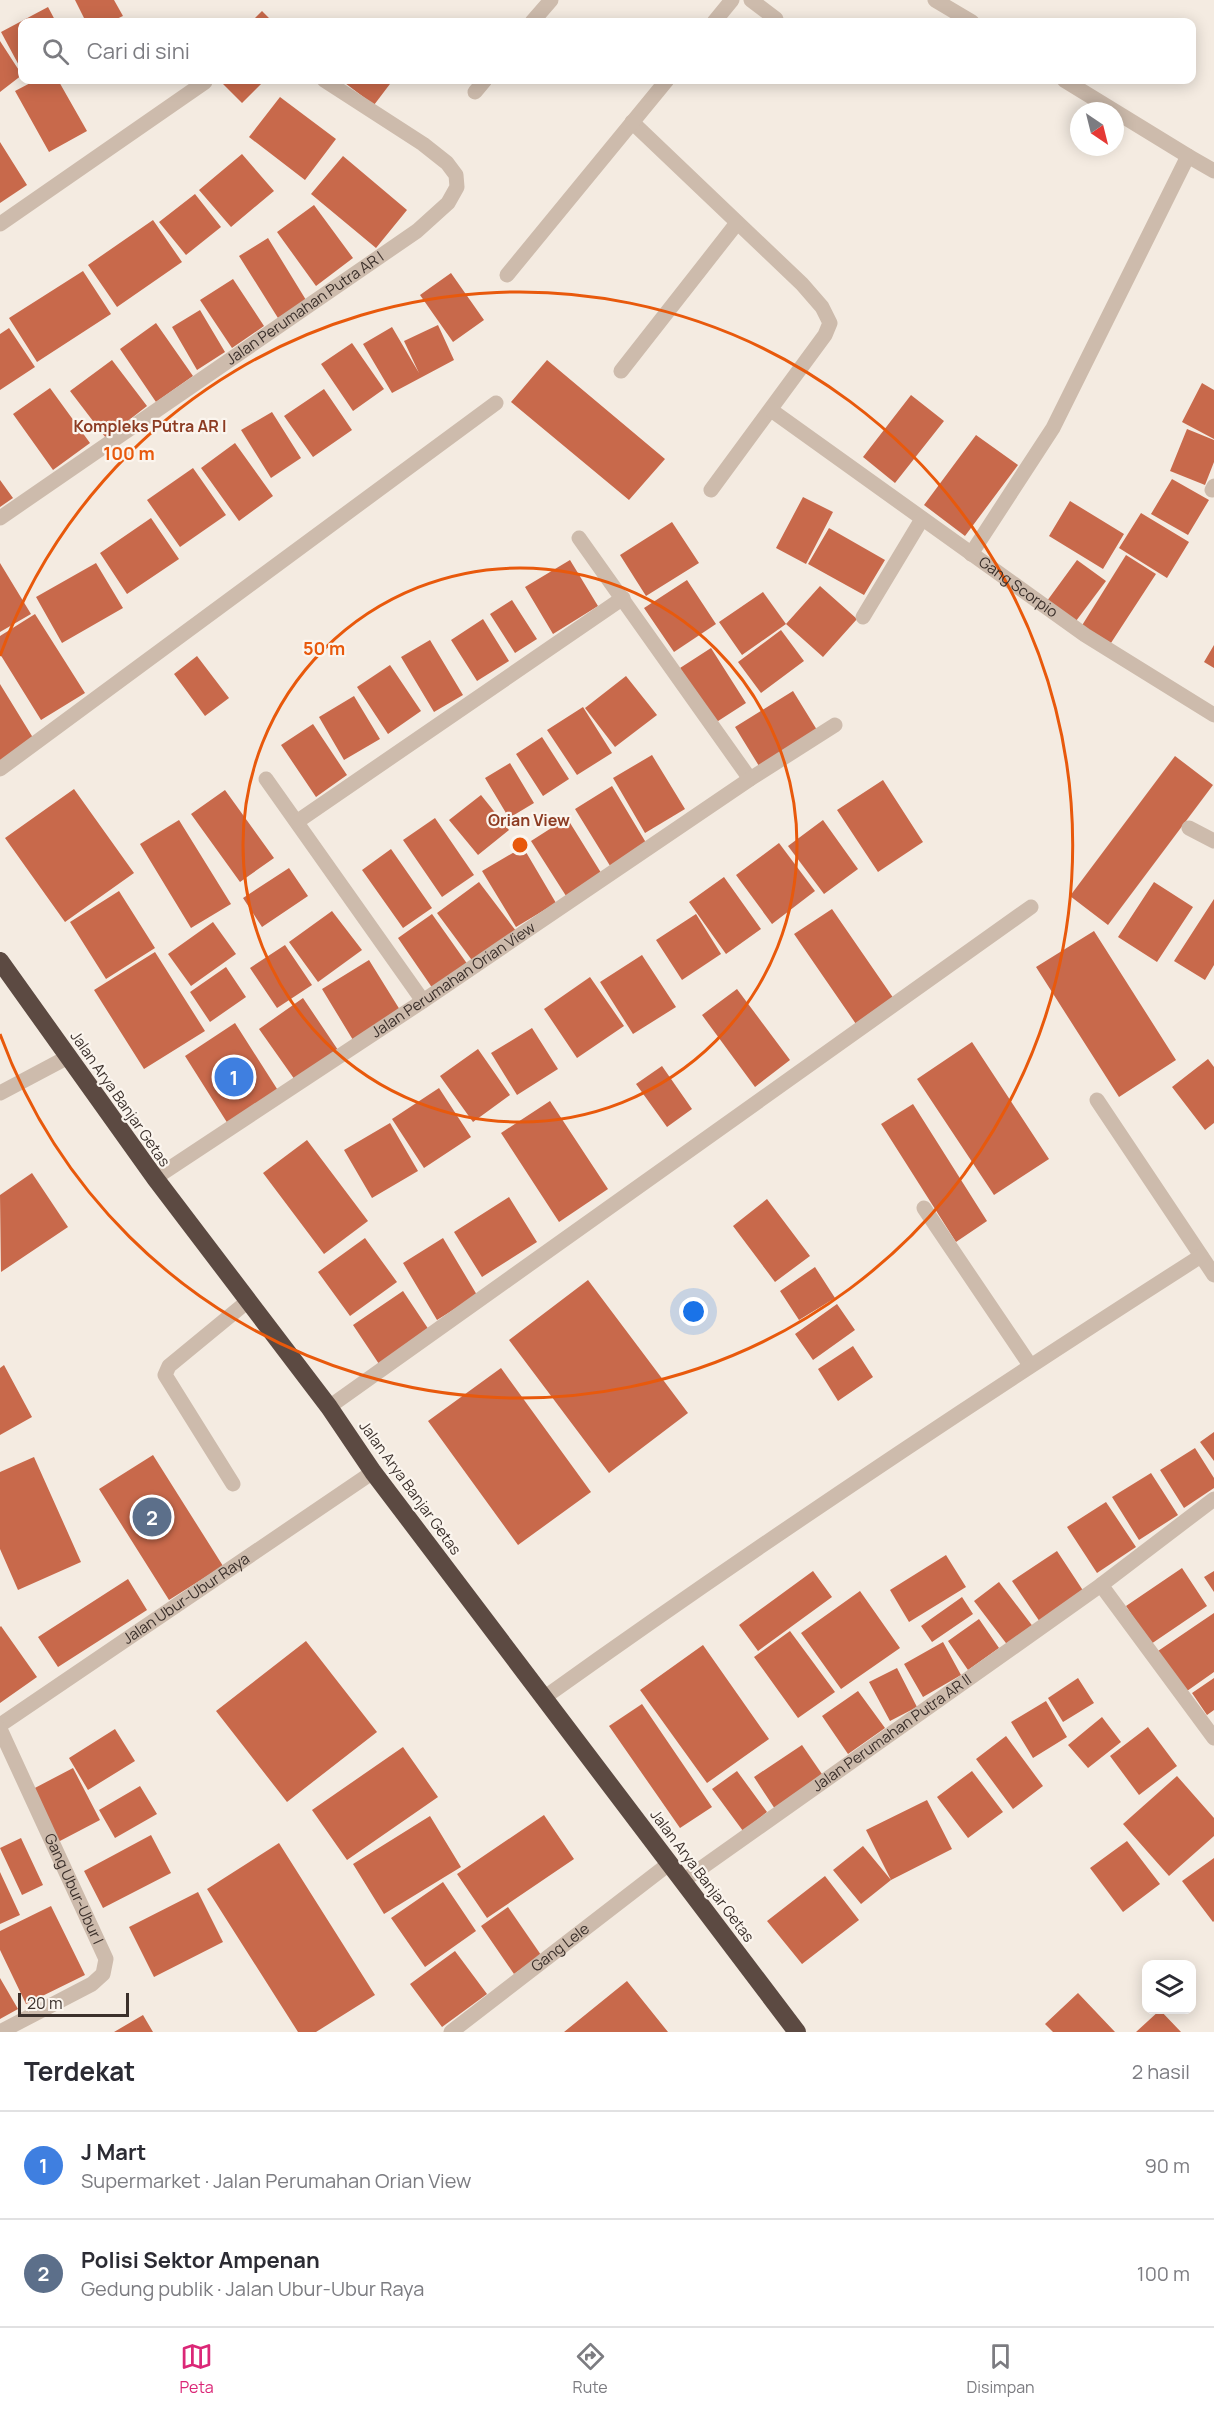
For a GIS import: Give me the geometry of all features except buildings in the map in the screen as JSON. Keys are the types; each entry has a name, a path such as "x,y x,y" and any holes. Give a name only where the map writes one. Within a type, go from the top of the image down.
{"highway":[{"name":"Jalan Arya Banjar Getas","path":"0,961 154,1178 329,1407 373,1472 797,2032"}],"street":[{"path":"535,18 551,0"},
{"path":"717,18 732,0"},
{"path":"751,0 774,18"},
{"path":"935,0 965,18"},
{"path":"0,224 202,84"},
{"name":"Jalan Perumahan Putra AR I","path":"0,518 398,244 448,203 457,187 456,175 447,163 423,144 330,84"},
{"path":"475,92 482,84"},
{"path":"507,275 664,84"},
{"path":"1071,84 1214,171"},
{"path":"632,122 802,284 822,307 830,323 825,335 711,490"},
{"path":"971,554 1053,428 1188,156"},
{"path":"621,371 737,223"},
{"path":"0,768 496,403"},
{"name":"Gang Scorpio","path":"771,410 1085,635 1214,715"},
{"path":"863,617 922,519"},
{"path":"579,538 750,779"},
{"path":"298,821 623,598"},
{"name":"Jalan Perumahan Orian View","path":"154,1178 750,779 835,725"},
{"path":"266,779 423,1000"},
{"path":"1189,828 1214,841"},
{"path":"329,1407 1030,907"},
{"path":"0,1093 68,1057"},
{"path":"1097,1100 1214,1275"},
{"path":"924,1208 1030,1365"},
{"path":"545,1697 700,1586 1030,1365 1201,1256"},
{"path":"233,1484 165,1375 169,1366 248,1301"},
{"name":"Jalan Ubur-Ubur Raya","path":"0,1727 373,1472"},
{"name":"Jalan Perumahan Putra AR II","path":"683,1881 1101,1585 1214,1499"},
{"path":"1101,1585 1214,1738"},
{"name":"Gang Ubur-Ubur I","path":"0,1727 106,1959 103,1974 92,1984 0,2032"},
{"name":"Gang Lele","path":"450,2032 467,2027 670,1863"}],"place":[{"name":"J Mart","path":"234,1077"},
{"name":"Polisi Sektor Ampenan","path":"152,1517"}],"district":[{"name":"Kompleks Putra AR I","path":"150,426"},
{"name":"Orian View","path":"529,820"}]}
